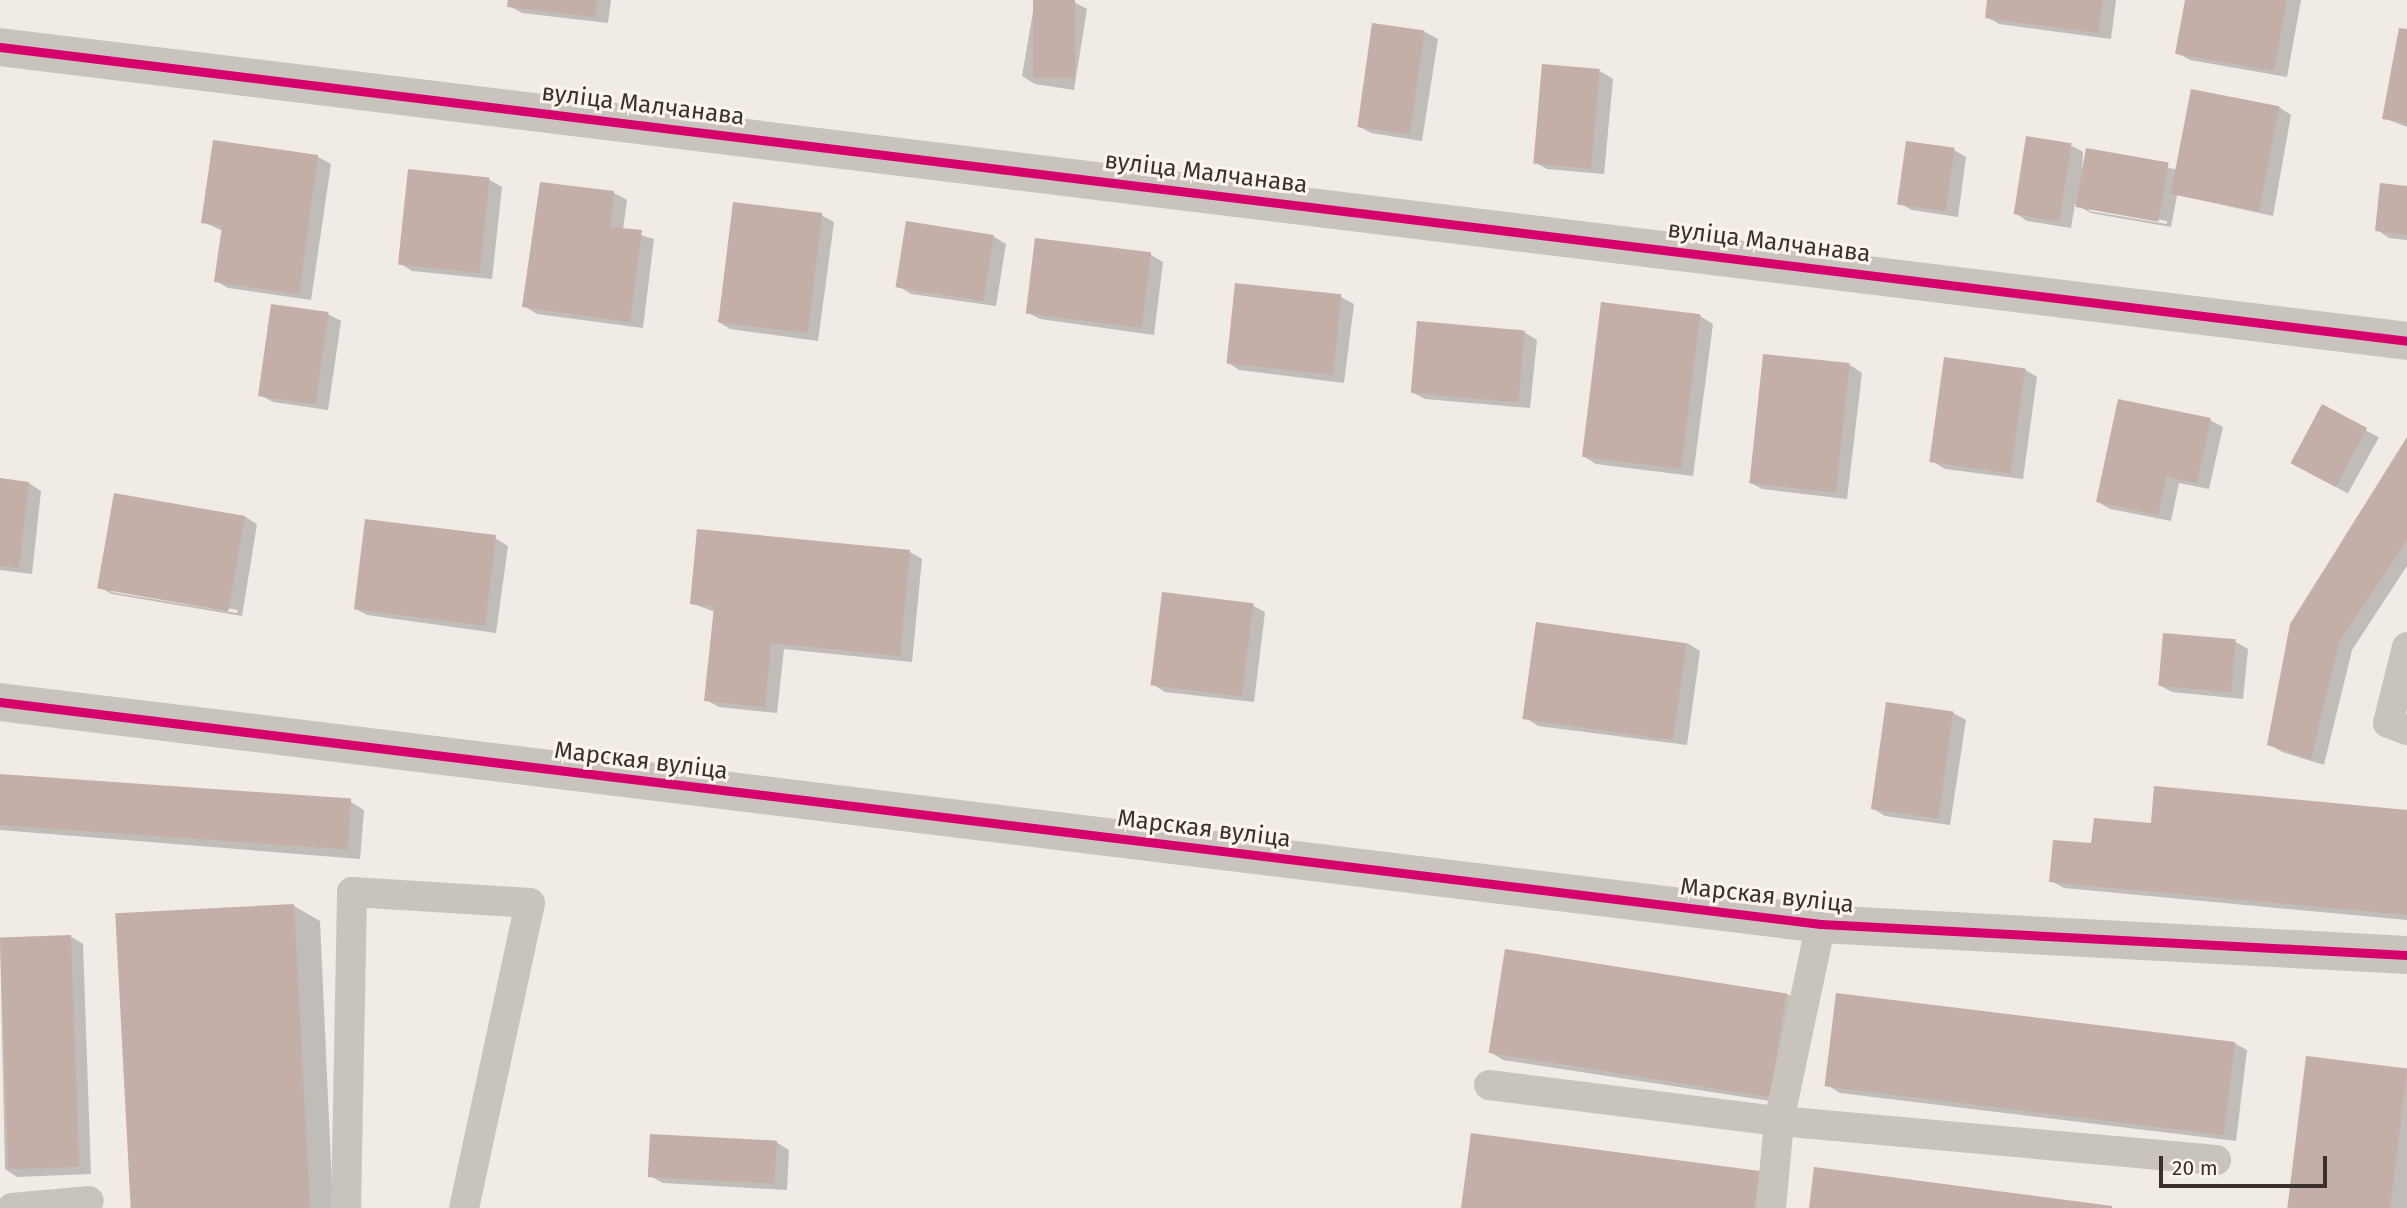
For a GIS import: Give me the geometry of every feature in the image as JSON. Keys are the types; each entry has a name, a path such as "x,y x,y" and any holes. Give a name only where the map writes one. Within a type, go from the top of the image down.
{"street":[{"name":"вуліца Малчанава","path":"0,47 2407,341"},
{"name":"Марская вуліца","path":"0,702 1821,924 2407,955"}],"lane":[{"path":"2407,647 2388,723 2407,730"},
{"path":"346,1208 352,892 530,903 464,1208"},
{"path":"1772,1208 1779,1121 1821,924"},
{"path":"1489,1085 1779,1121 2216,1160"},
{"path":"12,1208 89,1201"}],"building":[{"path":"508,0 597,0 595,17 507,7"},
{"path":"1033,0 1075,0 1075,78 1033,78"},
{"path":"1987,0 2103,0 2098,33 1985,18"},
{"path":"2185,0 2287,0 2274,71 2175,54"},
{"path":"1372,23 1424,30 1410,134 1357,127"},
{"path":"2399,28 2407,29 2407,123 2382,119"},
{"path":"1542,64 1600,69 1591,169 1533,164"},
{"path":"2191,89 2279,106 2259,211 2171,194"},
{"path":"2026,136 2071,143 2059,221 2014,214"},
{"path":"213,140 318,155 299,294 214,282 222,226 201,223"},
{"path":"1906,141 1955,148 1946,211 1897,204"},
{"path":"2086,148 2169,163 2158,222 2076,207"},
{"path":"408,169 490,178 480,273 398,264"},
{"path":"540,182 614,191 610,227 642,230 630,322 522,307"},
{"path":"2380,183 2407,186 2407,235 2375,231"},
{"path":"733,202 822,213 808,333 718,322"},
{"path":"906,221 994,235 983,301 896,287"},
{"path":"1035,238 1151,252 1142,328 1026,313"},
{"path":"1235,283 1341,294 1333,375 1227,364"},
{"path":"1601,302 1700,314 1681,469 1582,457"},
{"path":"271,304 328,312 315,404 258,396"},
{"path":"1417,321 1525,330 1518,402 1411,393"},
{"path":"1763,354 1850,363 1836,492 1749,483"},
{"path":"1944,357 2025,368 2010,473 1929,462"},
{"path":"2118,399 2211,418 2197,483 2166,477 2158,515 2096,502"},
{"path":"2322,404 2367,428 2336,487 2291,463"},
{"path":"2407,437 2407,540 2339,642 2311,759 2267,745 2290,624"},
{"path":"0,478 29,482 19,568 0,566"},
{"path":"114,493 245,516 228,612 97,589"},
{"path":"365,519 496,535 485,625 354,609"},
{"path":"697,529 910,550 900,656 771,643 765,707 704,701 714,607 690,604"},
{"path":"1162,592 1253,603 1242,697 1151,685"},
{"path":"1536,622 1687,643 1673,740 1522,719"},
{"path":"2163,633 2236,639 2231,692 2158,686"},
{"path":"1886,702 1953,711 1938,818 1871,809"},
{"path":"0,774 351,799 348,849 0,825"},
{"path":"2154,786 2407,810 2407,915 2049,882 2053,840 2091,843 2094,818 2151,823"},
{"path":"294,904 310,1208 131,1208 115,913"},
{"path":"71,935 79,1167 8,1169 0,937"},
{"path":"1505,949 1786,994 1770,1097 1489,1053"},
{"path":"1836,993 2235,1042 2224,1135 1825,1086"},
{"path":"2306,1056 2407,1068 2390,1208 2287,1208"},
{"path":"1471,1133 1760,1171 1754,1208 1461,1208"},
{"path":"650,1134 777,1141 775,1184 648,1177"},
{"path":"1814,1167 2112,1206 2112,1208 1809,1208"}],"cycle path":[{"path":"0,47 2407,341"},
{"path":"0,702 1821,924 2407,955"}]}
